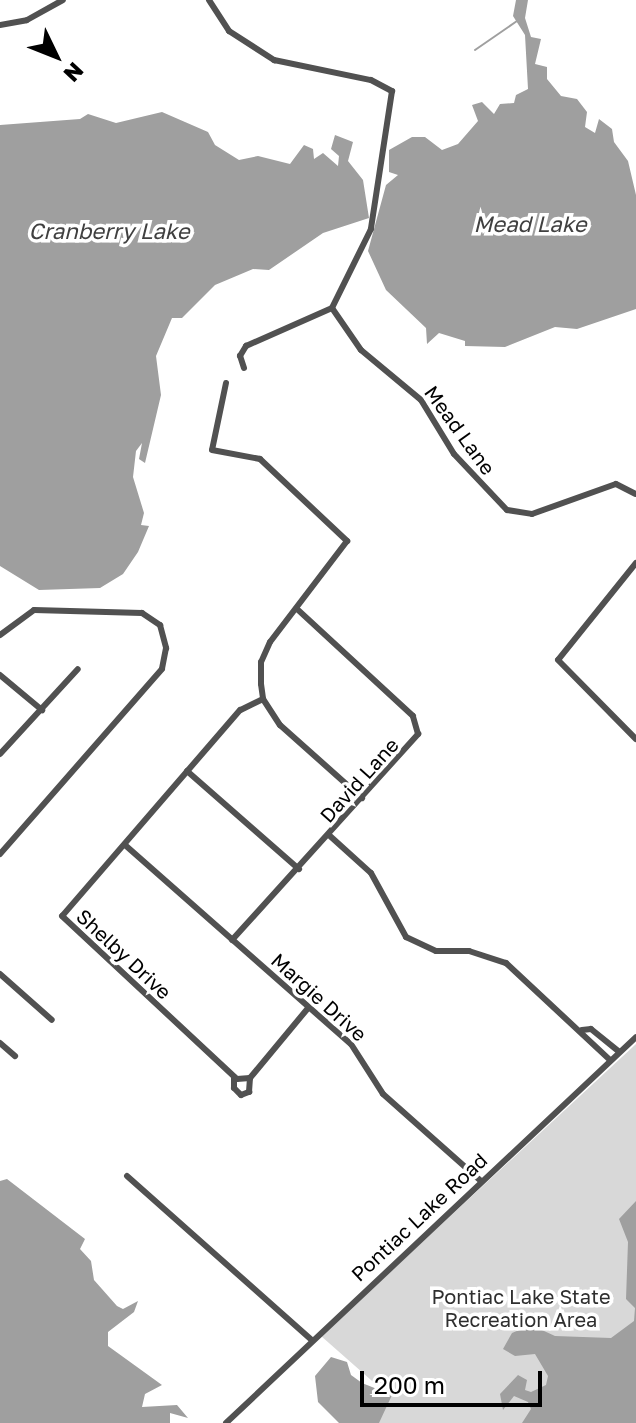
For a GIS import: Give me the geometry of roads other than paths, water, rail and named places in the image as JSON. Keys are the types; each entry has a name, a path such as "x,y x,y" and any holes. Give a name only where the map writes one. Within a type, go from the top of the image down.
{"street":[{"path":"0,25 27,20 63,0"},
{"path":"209,0 229,31 274,60 376,81 392,91 380,195 352,275 332,308 246,346 240,356 244,368"},
{"name":"Mead Lane","path":"332,308 361,350 421,400 454,454 500,507 532,514 623,483 636,494"},
{"path":"226,383 212,450 260,459 346,539 261,662 263,699 280,725 362,798"},
{"path":"636,563 558,660 636,739"},
{"name":"David Lane","path":"232,940 414,742 419,728 398,702 297,609"},
{"path":"0,635 34,610 142,613 160,625 166,648 162,669 0,854"},
{"path":"0,754 78,669"},
{"path":"0,675 42,710"},
{"name":"Shelby Drive","path":"234,1077 63,921 65,909 125,845 240,710 263,699"},
{"path":"187,771 299,869"},
{"path":"330,836 371,873 406,937 436,951 495,957 582,1030 610,1060"},
{"name":"Margie Drive","path":"125,845 351,1044 383,1094 481,1181"},
{"path":"0,974 52,1020"},
{"path":"250,1078 234,1077 234,1088 241,1095 249,1092 250,1078 309,1007"},
{"path":"582,1030 591,1029 619,1052"},
{"name":"Pontiac Lake Road","path":"226,1423 407,1249 636,1037"},
{"path":"0,1043 15,1056"},
{"path":"127,1176 312,1340"}],"water":[{"name":"Mead Lake","path":"516,0 528,0 525,18 531,37 541,39 535,64 547,67 547,79 561,96 577,99 587,112 585,127 595,133 599,119 612,129 614,142 628,161 636,195 636,309 577,329 555,327 505,347 465,346 465,341 439,333 427,344 426,328 386,290 368,251 386,185 398,175 389,172 389,150 412,137 425,137 442,150 458,144 478,121 472,105 482,102 494,114 500,104 514,103 516,95 528,89 525,35 513,16"},
{"name":"Cranberry Lake","path":"162,112 208,132 215,145 239,160 258,156 290,164 304,145 313,149 314,159 323,153 338,166 339,156 331,149 335,135 353,142 348,161 363,180 369,218 323,233 269,270 253,269 215,285 182,318 172,318 156,356 161,395 145,463 139,459 142,443 136,451 133,477 144,513 141,525 149,526 138,552 123,574 100,588 39,590 0,566 0,125 80,119 88,114 116,123"},
{"path":"7,1179 85,1239 80,1249 91,1261 94,1280 117,1306 123,1309 138,1301 134,1312 108,1332 108,1346 162,1385 145,1394 142,1407 177,1405 188,1418 170,1413 170,1423 0,1423 0,1181"},
{"path":"636,1201 636,1423 522,1423 531,1409 528,1402 514,1396 503,1410 500,1394 518,1375 527,1380 525,1390 531,1392 546,1385 548,1376 535,1354 515,1356 503,1349 512,1333 531,1325 555,1336 611,1338 634,1321 635,1308 626,1299 628,1242 619,1219"},
{"path":"331,1357 347,1362 351,1375 362,1383 392,1395 379,1423 339,1423 318,1402 315,1376"}],"waterway":[{"path":"475,50 517,21"}],"park label":[{"name":"Pontiac Lake State Recreation Area","path":"521,1308"}]}
